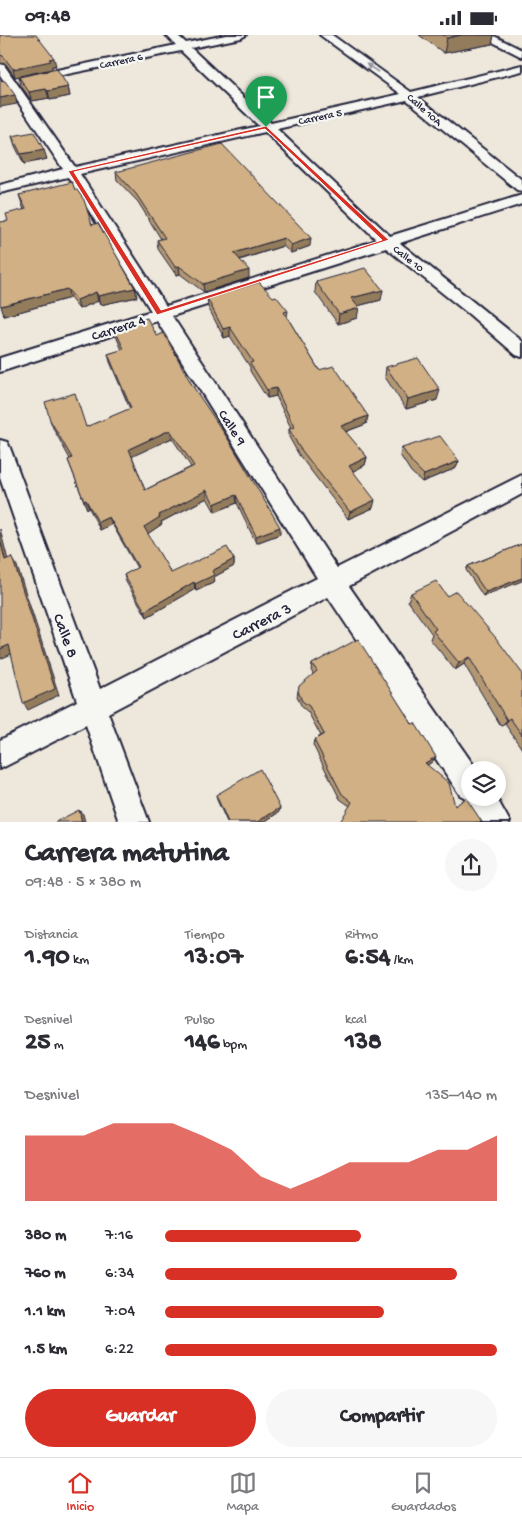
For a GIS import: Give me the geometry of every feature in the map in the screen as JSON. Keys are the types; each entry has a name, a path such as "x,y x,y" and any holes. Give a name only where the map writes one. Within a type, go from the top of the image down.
{"street":[{"name":"Calle 10","path":"171,35 386,240 522,351"},
{"name":"Carrera 6","path":"4,78 184,47 241,35"},
{"name":"Calle 10A","path":"310,35 397,100"},
{"name":"Calle 10A","path":"325,35 412,97 421,107 522,187"},
{"path":"484,35 522,54"},
{"name":"Carrera 5","path":"0,189 266,127 412,97 522,68"},
{"name":"Calle 9","path":"4,78 71,171 159,313 333,583 461,772"},
{"name":"Carrera 4","path":"0,365 386,240 522,199"},
{"name":"Calle 8","path":"0,448 134,822"},
{"name":"Carrera 3","path":"0,755 521,488"},
{"path":"484,806 495,822"}],"building":[{"path":"0,35 36,35 54,58 49,59 51,61 13,69 3,56 0,55"},
{"path":"443,35 461,35 447,38"},
{"path":"57,69 68,87 29,92 19,77"},
{"path":"0,80 5,81 15,95 0,98"},
{"path":"34,132 44,150 21,154 12,136"},
{"path":"222,144 311,238 291,245 284,238 234,253 249,270 203,284 179,266 175,267 157,240 165,238 136,194 116,172"},
{"path":"72,182 75,190 84,200 92,225 98,223 135,288 98,296 96,292 77,300 67,289 1,306 0,222 8,221 6,214 26,209 19,195"},
{"path":"365,268 383,290 351,298 359,308 339,314 316,282"},
{"path":"259,282 273,297 276,296 288,311 284,312 319,370 334,366 368,416 341,426 367,457 349,466 375,500 350,512 299,447 289,429 294,427 276,388 267,390 250,363 253,362 230,327 223,329 207,298"},
{"path":"147,318 157,336 164,333 192,385 230,442 280,527 256,536 236,495 214,504 207,490 159,515 160,517 144,527 171,573 227,547 234,559 212,571 214,575 195,584 194,582 145,611 124,575 138,567 109,517 98,522 86,500 84,501 68,460 72,458 50,420 45,402 75,393 86,427 131,408 108,354 124,349 114,328","holes":["170,430 194,466 145,490 129,449"]},
{"path":"418,358 440,390 408,399 386,367"},
{"path":"440,436 459,461 424,475 413,464 402,448"},
{"path":"0,539 5,560 12,557 55,689 23,703 9,645 0,649"},
{"path":"522,544 522,578 486,592 468,566"},
{"path":"436,581 447,596 456,591 496,638 522,673 522,735 510,718 507,720 469,657 459,663 433,631 436,629 411,593"},
{"path":"358,639 412,724 415,723 436,757 425,763 449,783 455,806 461,802 461,806 471,806 482,822 340,822 352,802 342,794 314,740 324,734 309,706 302,701 298,691 299,686 317,671 312,664"},
{"path":"260,769 280,808 257,822 228,822 216,795"},
{"path":"79,810 82,822 55,822"}],"route":[{"path":"266,127 386,240 159,313 71,171 266,127"}]}
